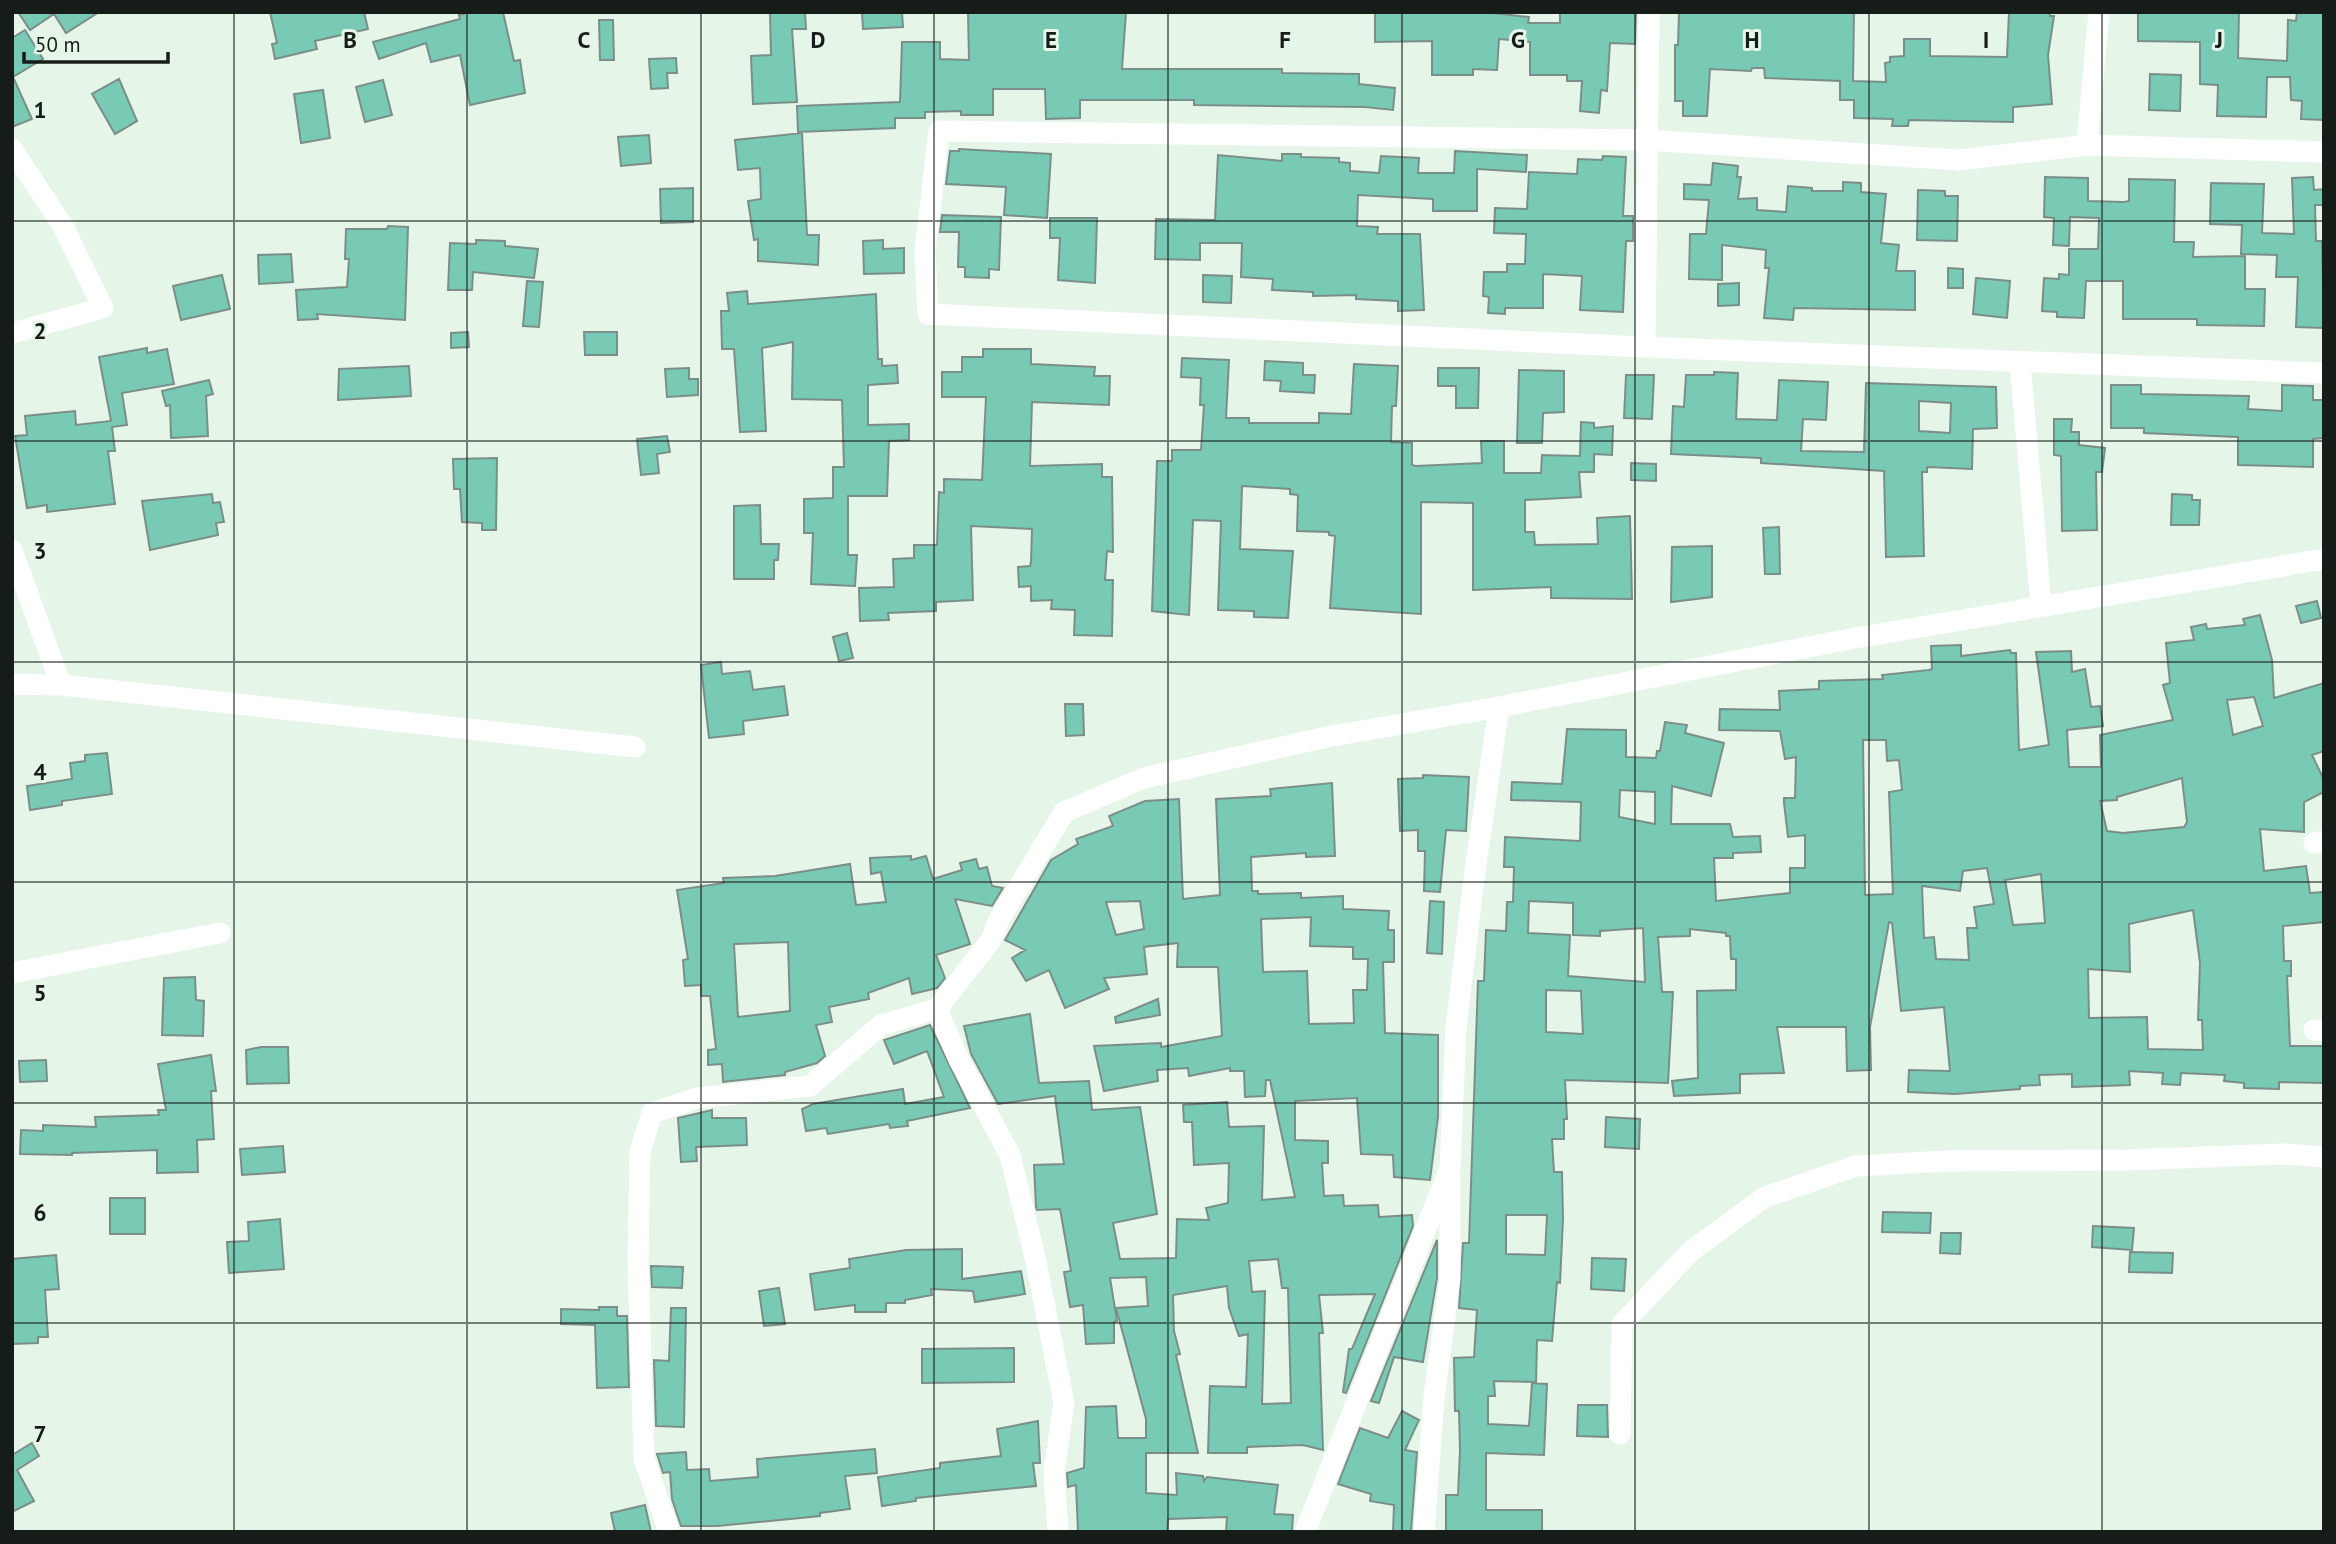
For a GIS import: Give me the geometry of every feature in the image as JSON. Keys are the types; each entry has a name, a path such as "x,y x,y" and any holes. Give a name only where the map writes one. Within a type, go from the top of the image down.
{"street":[{"path":"1644,347 1650,12"},
{"path":"2087,145 2099,12"},
{"path":"2324,152 2087,145 1960,160 1646,140 939,131 925,251 928,314 1644,347 2324,373"},
{"path":"12,149 63,226 103,308 12,332"},
{"path":"2020,362 2041,605"},
{"path":"12,550 61,685"},
{"path":"669,1532 644,1458 638,1260 640,1152 652,1112 697,1098 810,1086 881,1025 937,1009 991,940 999,920 1064,812 1144,778 1328,737 2041,605 2324,559"},
{"path":"12,684 61,685 635,747"},
{"path":"1424,1532 1434,1398 1450,1279 1450,1168 1456,1027 1499,707"},
{"path":"12,973 220,933"},
{"path":"937,1009 959,1060 1010,1155 1035,1257 1064,1403 1054,1472 1058,1532"},
{"path":"1620,1434 1622,1324 1691,1251 1765,1197 1856,1166 1945,1161 2126,1160 2284,1154 2324,1157"},
{"path":"1305,1532 1450,1168"}],"building":[{"path":"18,12 99,12 66,33 54,14 30,30"},
{"path":"270,12 364,12 368,29 315,41 317,49 275,59 272,44 277,43"},
{"path":"471,12 503,12 514,61 520,60 525,93 470,105 460,55 431,62 426,43 379,59 373,42 460,19 459,15"},
{"path":"770,12 805,12 806,29 792,29 797,102 753,104 751,56 771,55"},
{"path":"862,12 902,12 903,27 863,29"},
{"path":"968,12 1126,12 1122,69 1282,69 1282,73 1359,74 1359,84 1395,88 1393,110 1365,107 1194,105 1194,100 1080,100 1080,118 1046,119 1045,89 993,89 993,115 961,115 961,111 925,112 925,118 895,118 895,128 798,132 797,106 900,102 902,42 940,42 940,59 969,60"},
{"path":"1375,12 1484,12 1529,17 1528,23 1560,23 1560,12 1636,12 1635,44 1610,43 1607,91 1601,90 1599,113 1580,111 1582,81 1567,81 1567,75 1530,75 1530,42 1499,39 1497,70 1473,69 1473,75 1432,75 1432,41 1375,42"},
{"path":"1679,12 1854,12 1853,81 1886,82 1885,63 1890,62 1890,57 1904,56 1904,39 1930,39 1930,56 2007,57 2009,12 2050,12 2050,16 2054,16 2048,55 2052,104 2013,107 2013,122 1909,120 1908,126 1892,126 1893,119 1854,118 1854,100 1840,100 1840,81 1765,78 1764,68 1752,68 1751,71 1710,69 1707,116 1683,116 1683,101 1675,101 1675,45 1678,45"},
{"path":"2138,12 2239,12 2238,58 2287,61 2288,20 2296,21 2297,12 2324,12 2324,120 2301,119 2302,101 2291,100 2290,77 2267,77 2266,117 2217,116 2218,85 2200,84 2200,42 2138,41"},
{"path":"599,20 613,20 614,60 600,60"},
{"path":"25,30 43,59 13,77 32,119 12,127 12,38"},
{"path":"676,58 677,73 667,73 668,88 651,89 649,59"},
{"path":"2150,74 2181,75 2180,111 2149,110"},
{"path":"119,79 137,121 115,134 92,94"},
{"path":"383,80 392,115 365,122 356,87"},
{"path":"323,90 330,138 301,143 294,94"},
{"path":"802,133 807,235 819,235 818,265 758,261 758,239 754,240 748,201 761,199 760,168 738,170 735,140"},
{"path":"649,135 651,163 621,166 618,137"},
{"path":"959,149 1051,154 1047,218 1004,215 1006,187 946,184 950,151"},
{"path":"1455,151 1527,155 1526,172 1477,169 1477,211 1433,211 1433,199 1358,195 1357,226 1378,227 1377,234 1420,234 1424,310 1398,311 1398,301 1356,299 1356,295 1313,296 1313,292 1272,290 1273,279 1241,277 1242,243 1200,243 1200,260 1155,259 1156,219 1215,220 1218,155 1282,161 1282,154 1339,158 1339,162 1350,163 1350,171 1379,173 1381,156 1419,158 1418,173 1454,173"},
{"path":"1603,156 1626,157 1623,216 1633,216 1633,241 1626,241 1623,312 1580,310 1582,276 1543,274 1543,308 1505,308 1505,314 1488,313 1489,297 1483,296 1484,272 1507,272 1507,264 1525,264 1526,234 1494,233 1495,208 1527,209 1529,172 1577,174 1578,159 1602,160"},
{"path":"1713,163 1738,166 1737,177 1741,177 1738,199 1757,198 1757,210 1786,212 1788,186 1812,188 1812,191 1843,191 1843,182 1861,183 1861,192 1886,194 1881,243 1899,245 1896,271 1915,271 1915,310 1794,308 1793,320 1764,318 1769,268 1765,268 1766,250 1722,245 1722,280 1689,279 1690,234 1706,234 1709,200 1684,199 1684,184 1711,185"},
{"path":"2045,177 2088,178 2088,201 2124,202 2129,201 2129,179 2175,180 2174,242 2194,242 2193,257 2245,256 2245,289 2265,289 2264,326 2197,325 2197,319 2123,319 2123,281 2086,281 2084,318 2057,317 2057,312 2042,311 2044,278 2059,279 2059,274 2069,275 2069,249 2098,249 2099,218 2070,217 2069,246 2053,245 2054,218 2044,217"},
{"path":"2313,177 2314,190 2324,189 2324,205 2315,205 2316,241 2322,241 2324,328 2296,327 2298,277 2276,277 2277,255 2241,254 2242,225 2210,224 2211,183 2264,184 2262,233 2294,234 2292,178"},
{"path":"693,188 693,222 661,223 660,189"},
{"path":"1918,190 1945,191 1945,196 1958,196 1957,241 1917,240"},
{"path":"942,215 1001,217 999,270 989,269 989,278 965,277 965,267 958,267 959,232 940,232"},
{"path":"1050,218 1097,218 1095,283 1058,280 1060,238 1050,238"},
{"path":"388,226 408,227 405,320 317,314 318,319 298,320 296,290 347,287 349,259 345,259 346,229 387,229"},
{"path":"476,240 505,241 505,246 538,249 534,278 473,272 472,290 448,290 450,243 476,244"},
{"path":"883,240 883,249 904,248 904,273 864,274 863,241"},
{"path":"291,254 293,282 259,284 258,255"},
{"path":"1948,268 1963,269 1963,288 1948,288"},
{"path":"222,275 230,309 181,320 173,286"},
{"path":"1203,275 1232,276 1231,303 1203,302"},
{"path":"1976,278 2010,281 2007,318 1973,314"},
{"path":"527,281 543,282 539,327 523,326"},
{"path":"1739,283 1739,305 1718,306 1718,284"},
{"path":"747,291 748,304 876,294 878,359 882,359 882,366 897,365 898,383 868,385 868,425 909,424 909,440 889,441 887,496 848,496 848,555 857,555 855,586 811,584 813,533 804,533 804,499 833,498 833,467 844,467 842,400 792,399 793,342 762,348 766,431 740,432 734,349 722,349 721,311 729,311 727,293"},
{"path":"468,332 469,347 451,348 451,333"},
{"path":"584,332 617,332 617,355 585,355"},
{"path":"147,348 147,353 167,349 174,384 122,393 127,425 112,427 115,451 108,451 115,504 47,512 47,505 27,508 15,436 27,435 25,416 75,411 76,425 111,421 99,357"},
{"path":"983,349 1031,349 1031,364 1095,367 1094,376 1110,376 1109,405 1032,402 1030,466 1102,464 1102,477 1112,477 1113,552 1107,551 1105,580 1113,580 1112,636 1074,635 1075,610 1051,609 1052,600 1031,601 1031,586 1019,587 1018,567 1030,566 1031,562 1032,529 971,526 973,600 936,602 936,611 888,613 889,620 860,621 859,588 894,587 893,559 914,558 914,545 937,545 939,492 944,493 944,479 982,480 986,397 942,397 942,372 962,372 962,357 983,357"},
{"path":"1182,358 1229,360 1226,418 1249,418 1249,423 1319,423 1319,413 1351,414 1354,364 1398,366 1396,406 1392,406 1391,442 1412,443 1412,465 1416,466 1482,463 1481,441 1504,441 1504,473 1541,473 1542,455 1580,456 1581,422 1594,423 1594,428 1613,426 1612,455 1594,454 1594,472 1579,472 1581,497 1525,500 1525,532 1534,532 1535,545 1598,544 1597,518 1630,516 1632,599 1551,598 1551,587 1473,590 1473,503 1421,502 1421,614 1330,608 1335,536 1329,535 1329,532 1297,531 1298,495 1290,494 1290,489 1242,486 1240,549 1293,551 1288,618 1254,617 1254,611 1218,610 1221,521 1193,520 1189,615 1152,611 1157,461 1172,461 1172,450 1201,450 1204,405 1200,405 1201,378 1181,377"},
{"path":"1265,361 1303,363 1303,375 1315,375 1314,393 1280,391 1281,381 1264,380"},
{"path":"409,366 411,396 338,400 339,369"},
{"path":"689,368 689,379 698,379 698,395 667,397 665,369"},
{"path":"1438,368 1479,368 1478,408 1456,408 1456,386 1438,386"},
{"path":"1519,370 1564,371 1564,412 1543,413 1542,443 1517,443"},
{"path":"1714,372 1738,373 1736,419 1777,420 1779,380 1828,382 1826,420 1803,419 1801,451 1864,452 1866,383 1996,387 1997,428 1973,429 1972,469 1927,467 1927,472 1922,472 1924,556 1886,557 1884,471 1761,463 1761,458 1671,454 1673,406 1684,407 1686,375 1714,375","holes":["1919,401 1951,403 1950,433 1919,431"]},
{"path":"1626,375 1654,375 1652,419 1624,418"},
{"path":"209,380 213,394 206,396 208,436 171,438 170,405 166,406 162,391"},
{"path":"2111,385 2141,385 2141,394 2249,396 2248,409 2282,411 2282,385 2313,386 2313,400 2324,400 2324,438 2313,439 2313,467 2238,465 2238,437 2144,433 2144,428 2111,428"},
{"path":"2054,419 2072,419 2071,432 2079,432 2079,445 2105,448 2102,472 2096,472 2097,530 2062,531 2061,456 2054,455"},
{"path":"667,436 670,452 657,454 659,473 641,475 637,439"},
{"path":"497,458 496,530 482,530 482,523 462,522 460,489 454,489 453,459"},
{"path":"1631,463 1656,464 1656,481 1631,480"},
{"path":"212,494 213,503 220,502 224,522 216,523 218,535 150,550 142,501"},
{"path":"2172,494 2192,495 2192,500 2200,500 2199,525 2171,525"},
{"path":"760,505 761,544 779,544 778,560 774,560 774,579 734,579 734,506"},
{"path":"1779,527 1780,574 1765,574 1763,528"},
{"path":"1712,546 1712,597 1671,602 1672,547"},
{"path":"2317,601 2321,618 2301,623 2296,606"},
{"path":"2260,615 2272,660 2274,698 2324,683 2324,751 2312,755 2324,780 2324,792 2304,802 2304,832 2260,829 2264,871 2306,866 2310,893 2324,892 2324,922 2283,926 2284,961 2291,961 2291,976 2287,976 2290,1046 2324,1046 2324,1083 2279,1082 2279,1089 2244,1088 2244,1083 2224,1081 2225,1075 2181,1073 2180,1085 2162,1084 2163,1073 2129,1071 2130,1085 2072,1087 2072,1074 2039,1075 2040,1085 2020,1086 2020,1089 1955,1094 1908,1092 1909,1070 1950,1071 1944,1007 1901,1011 1892,923 1889,922 1870,1027 1871,1070 1847,1071 1846,1027 1777,1027 1784,1073 1740,1074 1740,1093 1674,1096 1672,1081 1698,1078 1697,991 1736,990 1736,959 1731,959 1730,936 1726,936 1726,933 1690,929 1690,936 1658,937 1662,992 1673,992 1668,1083 1565,1080 1567,1119 1564,1119 1564,1139 1552,1139 1554,1172 1562,1172 1563,1219 1560,1283 1557,1282 1552,1341 1537,1340 1536,1382 1494,1381 1495,1396 1488,1396 1488,1424 1529,1426 1532,1383 1547,1384 1544,1455 1486,1453 1486,1510 1542,1510 1542,1532 1446,1532 1446,1495 1458,1495 1459,1411 1455,1411 1454,1358 1474,1357 1477,1310 1459,1308 1463,1243 1469,1243 1478,981 1484,981 1486,930 1506,931 1507,902 1513,902 1514,867 1504,867 1505,837 1580,841 1581,802 1511,800 1512,782 1562,784 1567,729 1626,730 1626,757 1656,758 1657,751 1660,751 1665,722 1687,725 1685,733 1724,743 1711,796 1672,786 1671,824 1730,824 1733,837 1760,836 1761,852 1733,853 1733,858 1714,858 1716,901 1790,893 1790,868 1805,868 1805,835 1788,837 1784,803 1784,798 1795,798 1796,757 1785,759 1780,731 1719,730 1720,709 1780,710 1779,691 1819,689 1819,681 1883,679 1882,675 1929,670 1932,669 1931,646 1961,645 1961,656 2010,650 2011,653 2016,653 2019,750 2049,745 2036,652 2071,651 2072,672 2085,669 2091,707 2100,706 2103,726 2067,730 2069,767 2101,767 2100,735 2173,720 2163,685 2170,683 2166,643 2194,640 2191,627 2206,624 2207,629 2245,625 2243,619","holes":["2254,697 2263,726 2233,735 2227,700","1863,740 1886,740 1887,761 1899,760 1902,790 1889,792 1893,894 1865,895","2182,778 2187,822 2184,827 2123,833 2107,831 2100,801 2117,800 2117,797","1620,790 1655,792 1655,824 1619,817","1987,868 1994,904 1974,907 1977,928 1967,928 1969,960 1936,959 1934,937 1924,938 1922,886 1960,891 1963,871","2041,874 2045,923 2013,925 2005,880","1529,901 1573,903 1573,935 1600,936 1600,931 1643,928 1645,982 1568,976 1570,935 1528,933","2193,910 2200,963 2198,1020 2202,1020 2203,1050 2148,1049 2147,1017 2089,1018 2088,969 2130,972 2129,924","1546,990 1581,991 1583,1034 1546,1032","1506,1215 1547,1215 1545,1255 1506,1254"]},
{"path":"847,633 853,658 839,661 833,637"},
{"path":"721,662 722,674 750,671 753,690 784,686 788,715 743,721 744,734 709,738 701,665"},
{"path":"1065,704 1083,704 1084,735 1066,736"},
{"path":"107,753 112,794 62,801 62,805 30,810 27,786 72,779 70,763 85,761 85,755"},
{"path":"1423,775 1469,777 1466,831 1446,830 1440,892 1424,891 1425,851 1418,851 1418,830 1400,831 1398,779 1423,778"},
{"path":"1332,783 1335,856 1306,857 1306,853 1251,857 1252,891 1258,891 1258,894 1301,893 1301,898 1343,896 1343,909 1389,911 1388,930 1394,930 1394,962 1383,962 1385,1033 1438,1035 1438,1117 1430,1180 1394,1177 1393,1155 1361,1154 1357,1098 1295,1101 1295,1140 1328,1141 1328,1163 1322,1163 1324,1196 1343,1195 1344,1206 1378,1205 1379,1217 1412,1215 1413,1226 1346,1393 1343,1392 1349,1349 1352,1349 1375,1294 1319,1295 1323,1333 1319,1333 1323,1450 1303,1445 1247,1447 1247,1453 1208,1453 1210,1386 1246,1387 1248,1334 1239,1336 1229,1308 1227,1286 1173,1295 1174,1331 1180,1354 1176,1355 1198,1453 1146,1453 1146,1493 1177,1495 1176,1473 1203,1476 1204,1481 1207,1477 1278,1485 1274,1514 1293,1515 1292,1532 1226,1532 1227,1517 1168,1519 1167,1532 1078,1532 1076,1485 1068,1487 1067,1473 1084,1468 1086,1407 1116,1406 1118,1438 1146,1438 1146,1419 1116,1308 1148,1306 1146,1277 1110,1278 1117,1321 1114,1322 1114,1343 1086,1344 1083,1305 1070,1307 1064,1272 1071,1271 1060,1209 1037,1210 1036,1207 1034,1165 1064,1164 1055,1096 998,1104 971,1054 964,1026 1030,1014 1039,1083 1089,1081 1092,1110 1140,1107 1157,1214 1113,1223 1120,1259 1176,1258 1177,1219 1209,1220 1206,1208 1228,1203 1229,1163 1194,1165 1192,1122 1184,1122 1183,1105 1227,1102 1229,1127 1264,1126 1262,1200 1295,1197 1270,1080 1266,1080 1265,1096 1245,1097 1244,1071 1230,1071 1230,1068 1189,1076 1188,1068 1157,1070 1158,1081 1104,1091 1094,1046 1161,1043 1161,1047 1222,1036 1218,967 1177,967 1178,943 1144,947 1147,974 1104,978 1109,989 1065,1008 1049,970 1026,981 1012,958 1025,950 1005,940 1051,860 1078,844 1076,839 1113,826 1109,816 1145,801 1179,799 1183,899 1220,895 1216,799 1271,796 1270,789","holes":["1140,901 1144,929 1116,935 1106,902","1311,917 1310,946 1353,947 1353,959 1368,959 1367,990 1353,990 1354,1023 1309,1024 1307,971 1263,972 1261,919","1278,1259 1282,1288 1288,1288 1291,1403 1262,1404 1265,1291 1252,1292 1249,1261"]},
{"path":"911,856 911,860 926,856 933,879 962,870 960,863 976,859 979,869 987,867 992,886 1003,888 992,906 955,899 970,944 936,955 945,978 937,988 912,994 909,978 868,993 869,999 829,1007 832,1022 816,1025 825,1056 817,1063 785,1072 785,1075 723,1082 722,1064 708,1065 708,1050 716,1049 710,996 701,996 701,985 685,986 683,960 688,959 677,890 724,883 723,878 775,876 850,864 856,905 886,902 881,872 871,874 870,858","holes":["788,942 790,1011 738,1017 734,944"]},
{"path":"1430,901 1444,902 1442,954 1427,953"},
{"path":"195,977 196,1000 204,1001 203,1036 162,1035 164,978"},
{"path":"1158,999 1160,1015 1116,1023 1115,1017"},
{"path":"930,1025 970,1108 907,1121 908,1126 890,1128 889,1124 828,1134 826,1128 806,1131 802,1109 813,1104 903,1089 905,1104 944,1097 927,1051 894,1064 884,1040"},
{"path":"288,1047 289,1083 247,1084 246,1050"},
{"path":"211,1055 216,1091 211,1091 214,1139 197,1140 198,1172 157,1173 157,1150 72,1155 20,1154 21,1130 43,1131 43,1125 96,1127 95,1117 159,1115 158,1110 166,1110 158,1064"},
{"path":"46,1060 47,1081 20,1082 19,1061"},
{"path":"712,1110 712,1118 746,1118 747,1145 696,1147 697,1161 681,1162 678,1118"},
{"path":"1606,1117 1640,1119 1639,1149 1605,1147"},
{"path":"283,1146 285,1172 242,1175 240,1149"},
{"path":"110,1198 145,1198 145,1234 110,1234"},
{"path":"1883,1212 1931,1213 1930,1233 1882,1232"},
{"path":"280,1219 284,1269 229,1273 227,1242 249,1241 248,1222"},
{"path":"2093,1226 2134,1228 2132,1250 2092,1247"},
{"path":"1941,1233 1961,1233 1960,1254 1940,1253"},
{"path":"1437,1240 1437,1278 1423,1362 1394,1357 1379,1403 1371,1401"},
{"path":"962,1249 962,1279 1021,1271 1025,1294 975,1302 973,1291 931,1289 932,1295 905,1300 905,1303 886,1303 886,1312 855,1312 855,1305 815,1310 810,1274 850,1268 849,1259 906,1250"},
{"path":"2130,1252 2173,1253 2172,1273 2129,1272"},
{"path":"56,1255 59,1289 45,1290 48,1337 38,1337 38,1343 12,1344 12,1259"},
{"path":"1592,1258 1626,1259 1624,1291 1591,1289"},
{"path":"651,1266 683,1267 682,1288 652,1287"},
{"path":"779,1288 785,1324 764,1326 759,1291"},
{"path":"599,1307 617,1307 617,1316 627,1316 629,1387 597,1388 595,1325 561,1324 561,1309 599,1310"},
{"path":"671,1308 686,1308 684,1427 656,1426 654,1360 669,1361"},
{"path":"1014,1348 1014,1382 922,1383 922,1349"},
{"path":"1578,1405 1607,1405 1608,1437 1577,1436"},
{"path":"1402,1411 1419,1420 1405,1450 1417,1452 1411,1532 1393,1532 1394,1505 1370,1501 1371,1494 1338,1484 1360,1428 1388,1438"},
{"path":"1038,1421 1040,1463 1033,1463 1036,1486 916,1498 916,1501 882,1506 878,1477 940,1468 940,1463 1001,1456 997,1429"},
{"path":"32,1443 39,1456 17,1470 34,1501 12,1512 12,1455"},
{"path":"875,1449 877,1473 845,1476 850,1509 820,1513 820,1516 717,1526 681,1526 672,1499 670,1472 663,1473 657,1454 686,1452 687,1470 709,1469 710,1481 758,1477 757,1459"},
{"path":"645,1505 651,1532 615,1532 611,1513"}]}
